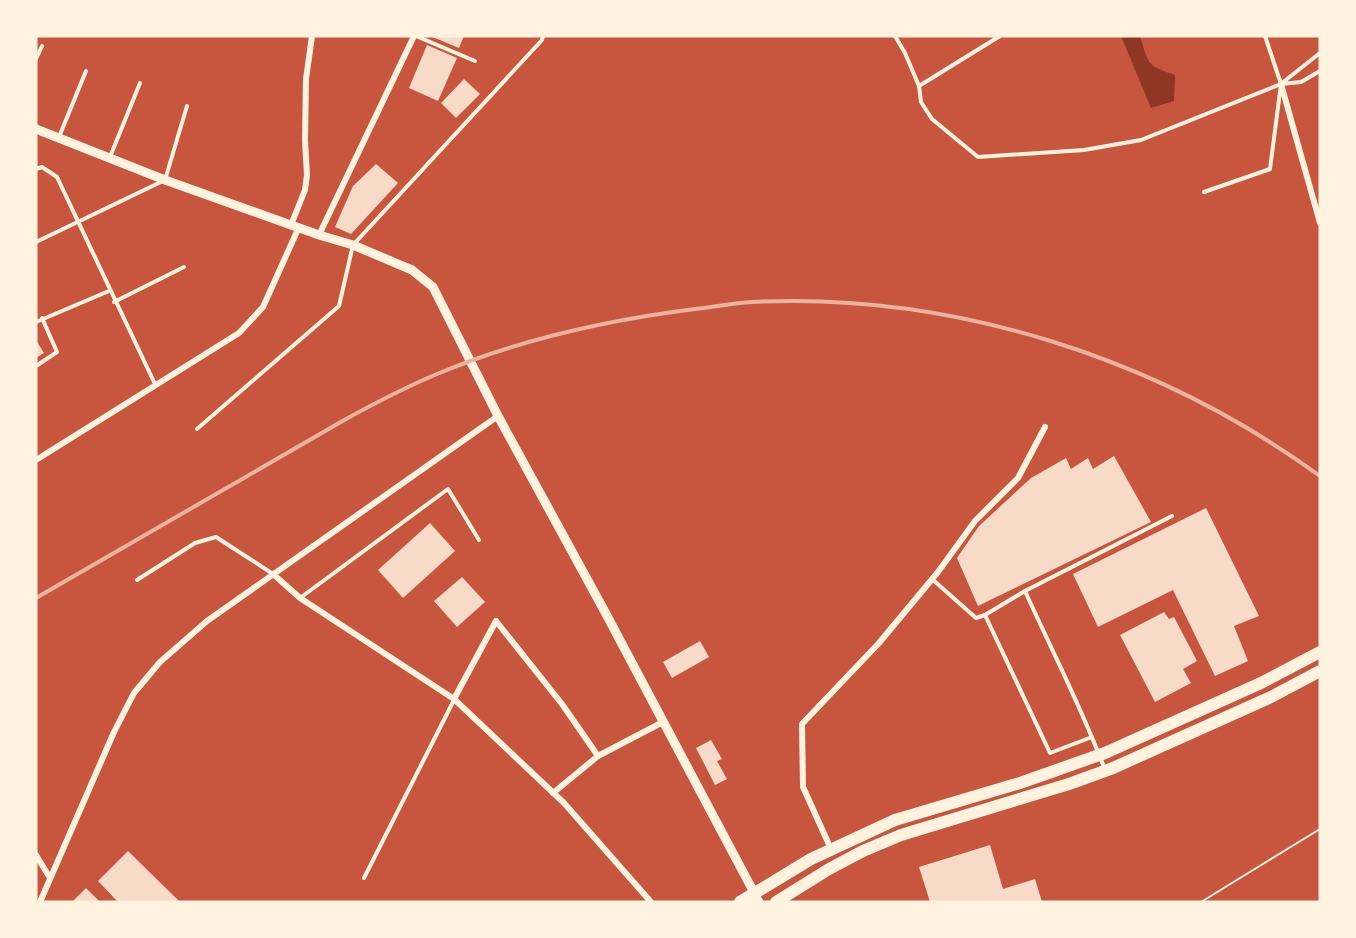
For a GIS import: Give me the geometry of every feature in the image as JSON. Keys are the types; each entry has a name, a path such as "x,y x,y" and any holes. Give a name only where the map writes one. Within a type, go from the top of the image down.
{"main road":[{"path":"740,902 756,898 831,849 895,820 1020,783 1100,755 1261,683 1320,652"},
{"path":"776,902 863,851 916,830 1047,791 1106,770 1271,697 1320,671"},
{"path":"914,814 916,830"}],"street":[{"path":"36,460 239,333 263,307 295,226 305,190 307,175 306,79 312,36"},
{"path":"319,235 415,36"},
{"path":"1281,84 1320,224"},
{"path":"36,129 165,180 353,245 412,270 433,287 498,416 605,612 756,898"},
{"path":"40,902 114,732 134,693 160,662 207,621 498,416"},
{"path":"831,849 803,787 802,724 879,643 932,579 975,521 1018,478 1045,427"},
{"path":"273,574 300,598 454,699 553,793 651,902"},
{"path":"454,699 496,621 562,704 598,756"},
{"path":"553,793 598,756 663,722"},
{"path":"36,855 51,878"}],"lane":[{"path":"415,36 475,61"},
{"path":"197,429 339,306 353,245 542,40 543,36"},
{"path":"895,36 919,86 921,102 932,119 978,158 1084,150 1141,140 1281,84 1300,82 1320,71"},
{"path":"919,86 1000,36"},
{"path":"1204,192 1270,168 1281,84 1265,36"},
{"path":"36,59 42,46"},
{"path":"1281,84 1320,52"},
{"path":"58,138 86,71"},
{"path":"109,158 140,83"},
{"path":"36,242 165,180 188,106"},
{"path":"36,169 42,167 57,177 114,302 155,384"},
{"path":"114,302 184,267"},
{"path":"36,322 109,291"},
{"path":"36,366 57,352 42,318"},
{"path":"300,598 448,489 478,540"},
{"path":"932,579 976,618 1172,516"},
{"path":"137,580 195,543 216,537 273,574"},
{"path":"1025,591 1053,653 1077,697 1106,770"},
{"path":"985,615 1050,753 1092,737"},
{"path":"364,878 454,699"}],"path":[{"path":"1201,902 1320,829"}],"shaded area":[{"path":"1121,36 1140,36 1150,63 1175,75 1174,101 1151,108"}],"building":[{"path":"430,36 464,36 459,48"},
{"path":"427,45 457,58 438,101 409,88"},
{"path":"464,79 480,94 456,118 441,103"},
{"path":"376,164 398,183 351,234 335,227 353,186"},
{"path":"36,340 44,353 36,358"},
{"path":"1114,456 1151,522 978,606 957,558 979,526 1031,478 1066,458 1071,469 1088,458 1093,469"},
{"path":"1206,508 1259,616 1234,626 1248,661 1215,676 1173,590 1098,627 1073,574"},
{"path":"430,523 455,551 403,598 378,570"},
{"path":"462,577 485,602 457,627 434,601"},
{"path":"1164,612 1169,619 1174,617 1197,661 1183,669 1191,683 1155,702 1120,635"},
{"path":"700,641 709,657 672,678 663,662"},
{"path":"711,740 722,759 717,761 727,779 715,785 696,748"},
{"path":"990,845 1003,889 1035,879 1042,902 930,902 919,867"},
{"path":"128,851 180,902 118,902 98,881"},
{"path":"86,888 100,902 72,902"}],"railway":[{"path":"36,598 339,423 437,374 531,341 596,325 745,303 827,302 903,308 977,322 1051,341 1122,366 1191,398 1257,434 1320,476"}]}
